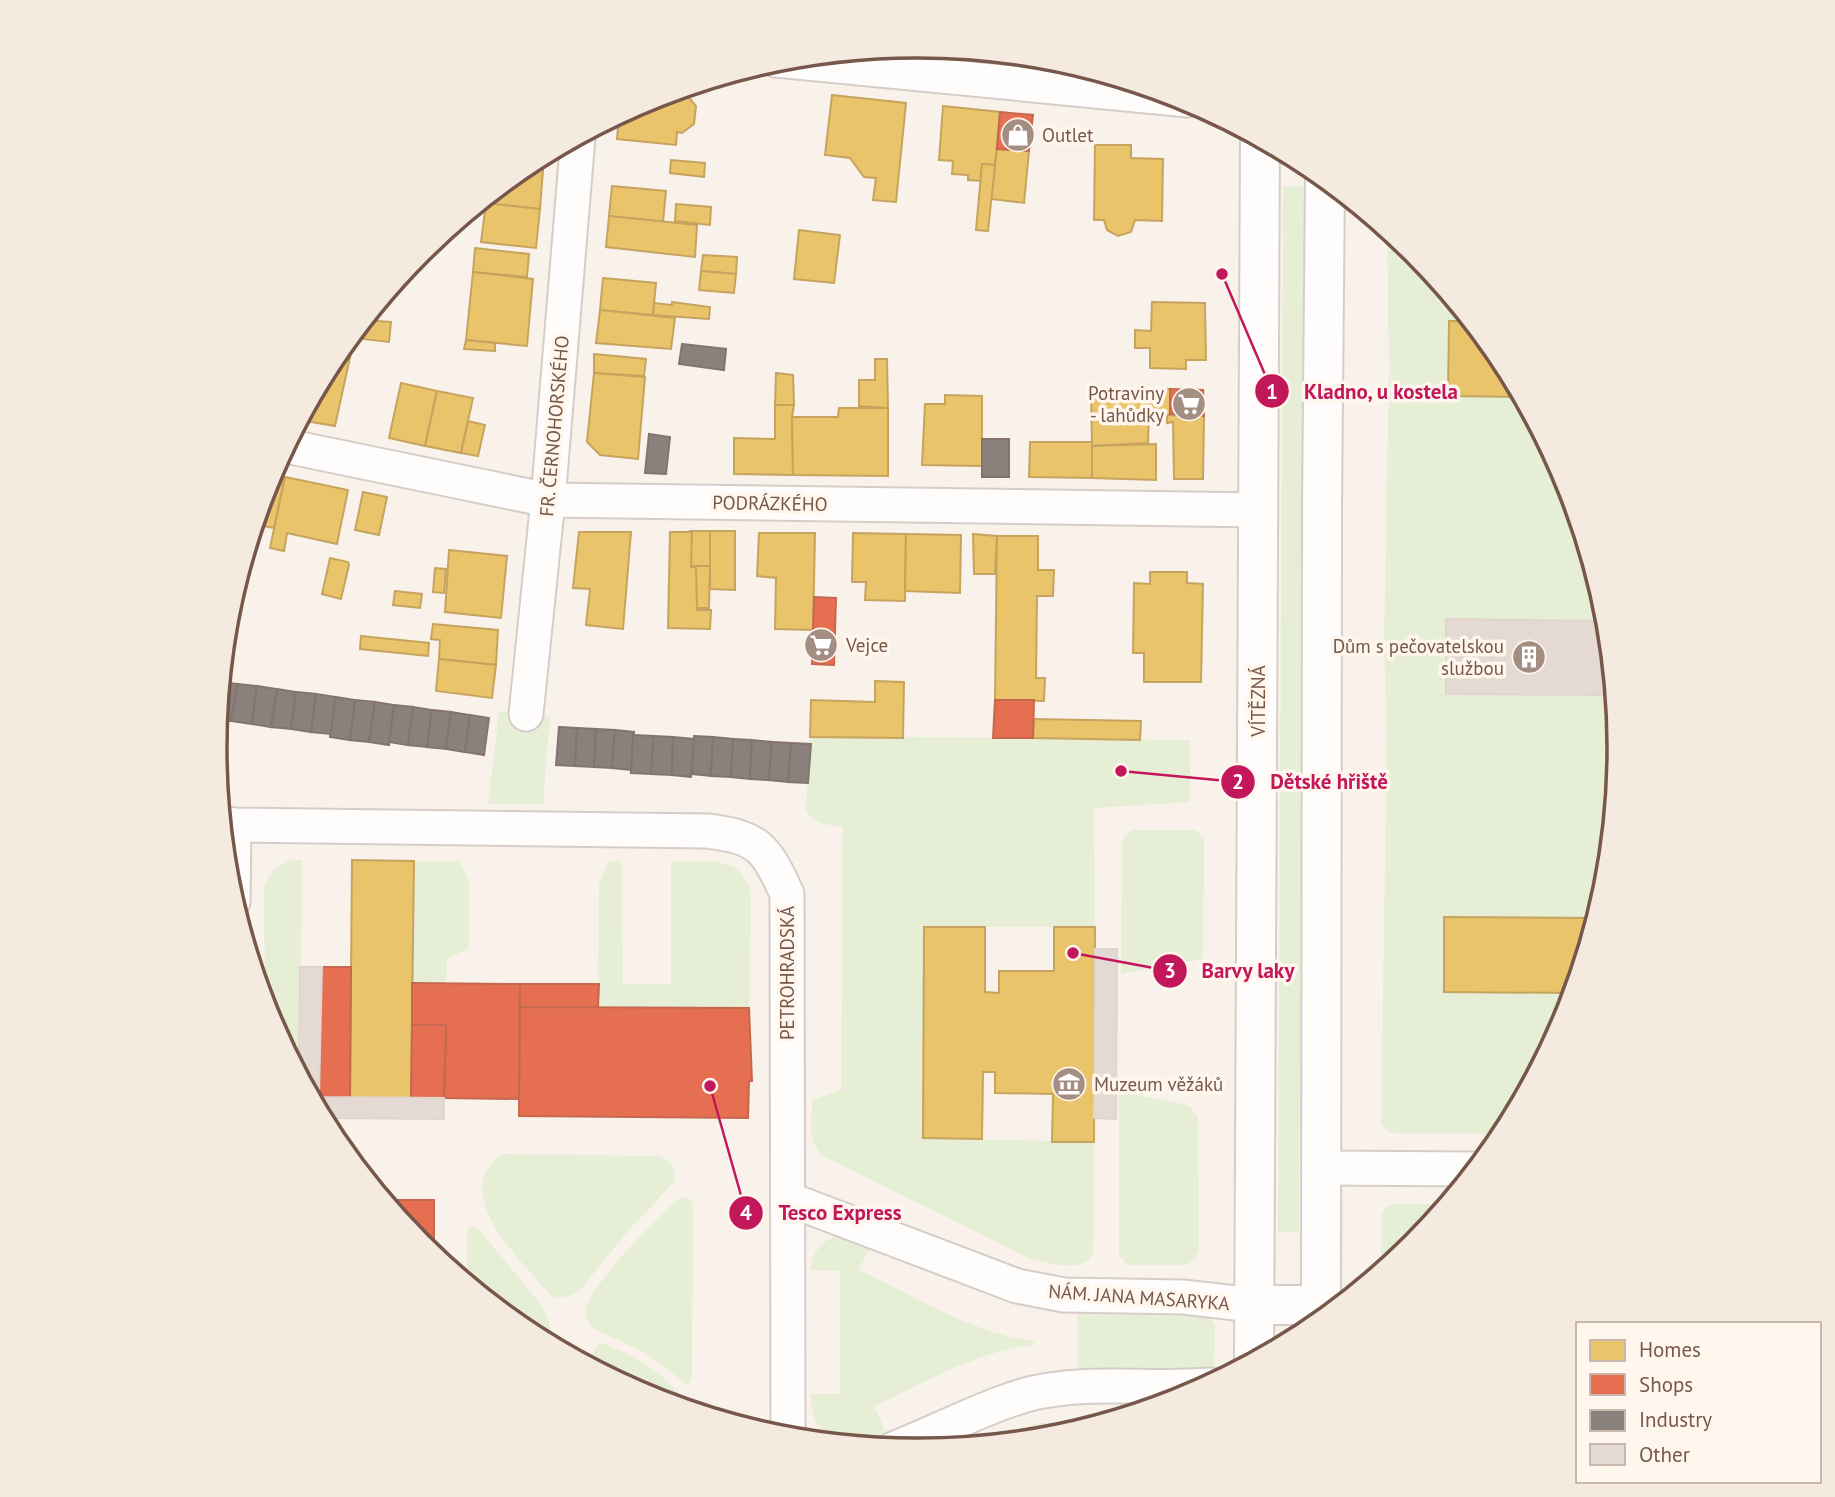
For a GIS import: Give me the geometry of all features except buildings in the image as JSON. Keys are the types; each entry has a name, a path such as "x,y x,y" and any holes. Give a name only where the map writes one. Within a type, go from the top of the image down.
{"main road":[{"name":"VÍTĚZNÁ","path":"1254,1352 1260,148"},
{"path":"1321,1309 1325,191"},
{"path":"1254,1305 1316,1312"}],"street":[{"path":"823,65 1145,96"},
{"name":"FR. ČERNOHORSKÉHO","path":"526,715 548,500 577,147"},
{"name":"PODRÁZKÉHO","path":"296,448 548,500 1259,510"},
{"name":"PETROHRADSKÁ","path":"231,824 707,831 734,834 755,843 772,862 787,894 788,1427"},
{"path":"1322,1168 1466,1169"},
{"name":"NÁM. JANA MASARYKA","path":"788,1199 1017,1286 1064,1295 1183,1297 1254,1305"},
{"path":"918,1439 1033,1393 1077,1388 1179,1388"}],"green space":[{"path":"1283,186 1305,187 1299,1232 1278,1232"},
{"path":"1387,242 1461,321 1449,322 1448,396 1512,397 1516,403 1556,484 1572,526 1595,614 1596,621 1447,619 1446,693 1606,695 1607,794 1595,883 1587,918 1444,917 1566,988 1537,1054 1491,1134 1390,1133 1381,1125 1389,368"},
{"path":"499,711 550,717 543,804 488,804"},
{"path":"810,737 1190,740 1190,802 1094,808 1095,927 924,927 923,1138 1094,1142 1093,1252 1082,1264 1064,1265 1027,1257 825,1157 815,1146 811,1132 812,1100 841,1090 843,827 817,821 806,809"},
{"path":"1133,830 1195,830 1204,838 1203,959 1121,974 1122,845 1124,837"},
{"path":"302,860 299,1056 265,976 264,887 275,869 283,864"},
{"path":"414,861 460,861 469,881 469,948 447,959 446,983 412,983"},
{"path":"608,861 621,861 623,984 671,984 671,861 723,863 742,875 751,901 749,1008 598,1007 599,885"},
{"path":"1119,1092 1183,1104 1190,1107 1198,1117 1199,1248 1195,1259 1187,1265 1128,1265 1119,1256"},
{"path":"502,1154 659,1156 672,1166 675,1181 628,1231 580,1290 569,1296 556,1298 549,1294 508,1245 486,1207 482,1188 487,1170"},
{"path":"681,1197 688,1198 693,1203 692,1378 690,1383 686,1384 647,1354 593,1328 586,1313 591,1297 613,1266"},
{"path":"1437,1204 1381,1260 1381,1216 1387,1206"},
{"path":"470,1226 477,1227 543,1307 550,1324 548,1332 497,1297 467,1272 467,1231"},
{"path":"843,1234 872,1243 859,1270 966,1322 1010,1337 1033,1341 1034,1345 1013,1348 972,1361 874,1406 886,1433 876,1438 825,1433 813,1414 811,1394 840,1394 840,1271 811,1270 814,1256 820,1246 830,1238"},
{"path":"1077,1314 1208,1316 1215,1326 1214,1366 1212,1369 1077,1373"},
{"path":"599,1342 626,1354 663,1377 682,1398 612,1368 592,1355"},
{"path":"1037,1423 1065,1423 1052,1426 1019,1431"}],"place":[{"name":"Outlet","path":"1018,135"},
{"name":"Kladno, u kostela","path":"1222,274"},
{"name":"Potraviny - lahůdky","path":"1189,404"},
{"name":"Vejce","path":"821,645"},
{"name":"Dům s pečovatelskou službou","path":"1529,657"},
{"name":"Dětské hřiště","path":"1121,771"},
{"name":"Barvy laky","path":"1073,953"},
{"name":"Muzeum věžáků","path":"1069,1084"},
{"name":"Tesco Express","path":"710,1086"}]}
